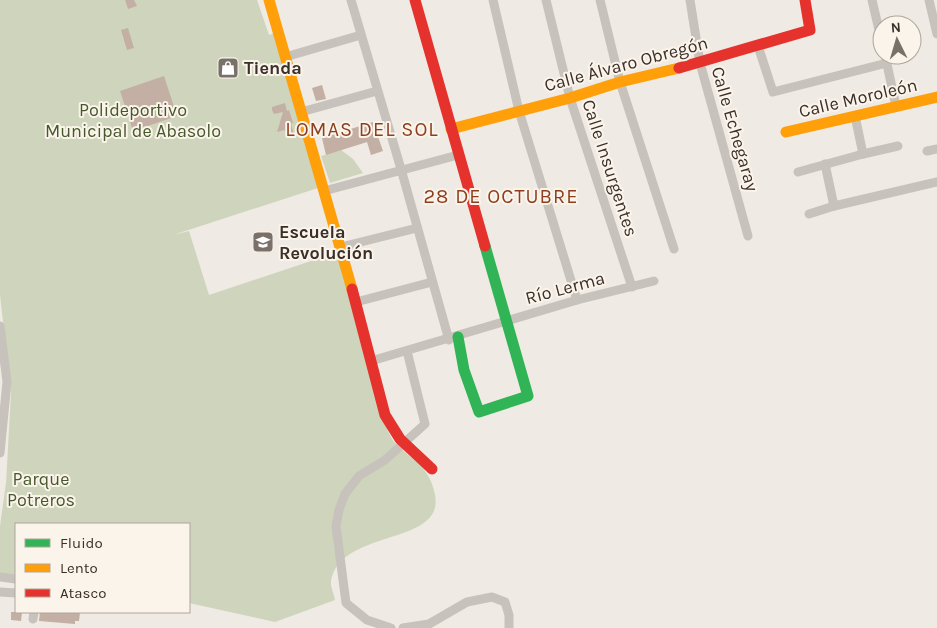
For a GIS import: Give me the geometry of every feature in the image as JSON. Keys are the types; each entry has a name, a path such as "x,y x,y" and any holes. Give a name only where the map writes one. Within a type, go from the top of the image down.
{"street":[{"path":"269,0 341,247 385,415 394,433 403,444 432,469"},
{"path":"351,0 432,282 454,338 479,412 528,396 415,0"},
{"path":"493,0 519,111 577,300"},
{"name":"Calle Insurgentes","path":"546,0 570,98 632,287"},
{"path":"600,0 620,82 674,249"},
{"name":"Calle Echegaray","path":"690,0 700,63 748,236"},
{"name":"Calle Álvaro Obregón","path":"451,129 570,98 620,82 700,63 810,30 805,0"},
{"path":"872,0 875,15"},
{"path":"929,0 937,34"},
{"path":"285,57 361,35"},
{"path":"758,46 774,92 872,63"},
{"path":"887,65 896,106"},
{"path":"301,112 377,91"},
{"name":"Calle Moroleón","path":"786,132 937,97"},
{"path":"855,116 863,154"},
{"path":"798,172 898,146"},
{"path":"927,151 937,148"},
{"path":"324,191 458,155"},
{"path":"825,164 834,206"},
{"path":"810,214 834,206 937,182"},
{"path":"341,247 417,228"},
{"name":"Río Lerma","path":"371,362 577,300 654,280"},
{"path":"356,302 432,282"},
{"path":"0,326 7,382 3,393 0,454"},
{"path":"391,628 366,620 346,602 336,526 345,494 359,476 385,460 425,424 407,351"},
{"path":"0,577 15,579"},
{"path":"0,592 15,593"},
{"path":"403,628 429,624 466,602 492,596 505,602 509,616 509,628"}],"green space":[{"path":"0,0 257,0 269,35 275,33 318,188 173,235 189,231 209,295 338,252 382,418 394,442 425,470 429,477 435,495 434,511 424,522 409,531 353,552 339,564 331,581 335,600 275,622 190,603 190,523 15,523 15,576 0,575 0,526 6,483 11,393 0,295"},
{"path":"341,150 353,159 363,173 330,183 321,156"}],"building":[{"path":"125,0 134,0 137,6 128,9"},
{"path":"128,28 134,48 127,50 121,30"},
{"path":"164,76 177,116 133,131 120,91"},
{"path":"322,85 326,99 316,101 312,88"},
{"path":"285,103 293,123 291,124 294,135 289,136 284,130 277,132 283,112 274,114 272,110 272,107"},
{"path":"373,122 383,151 371,155 367,142 326,155 322,138"},
{"path":"11,612 22,613 21,621 11,620"},
{"path":"40,613 80,613 79,621 75,621 75,624 39,621"}],"traffic: fast":[{"path":"458,337 464,370 479,412 528,396 485,246"}],"traffic: slow":[{"path":"269,0 352,289"},
{"path":"451,129 570,98 620,82 679,68"},
{"path":"786,132 937,97"}],"traffic: jam":[{"path":"415,0 485,246"},
{"path":"679,68 810,30 805,0"},
{"path":"352,289 385,415 400,439 432,469"}],"place":[{"name":"Tienda","path":"228,68"},
{"name":"Escuela Revolución","path":"263,242"}],"district":[{"name":"LOMAS DEL SOL","path":"362,129"},
{"name":"28 DE OCTUBRE","path":"501,196"}],"park label":[{"name":"Polideportivo Municipal de Abasolo","path":"133,120"},
{"name":"Parque Potreros","path":"41,489"}]}
